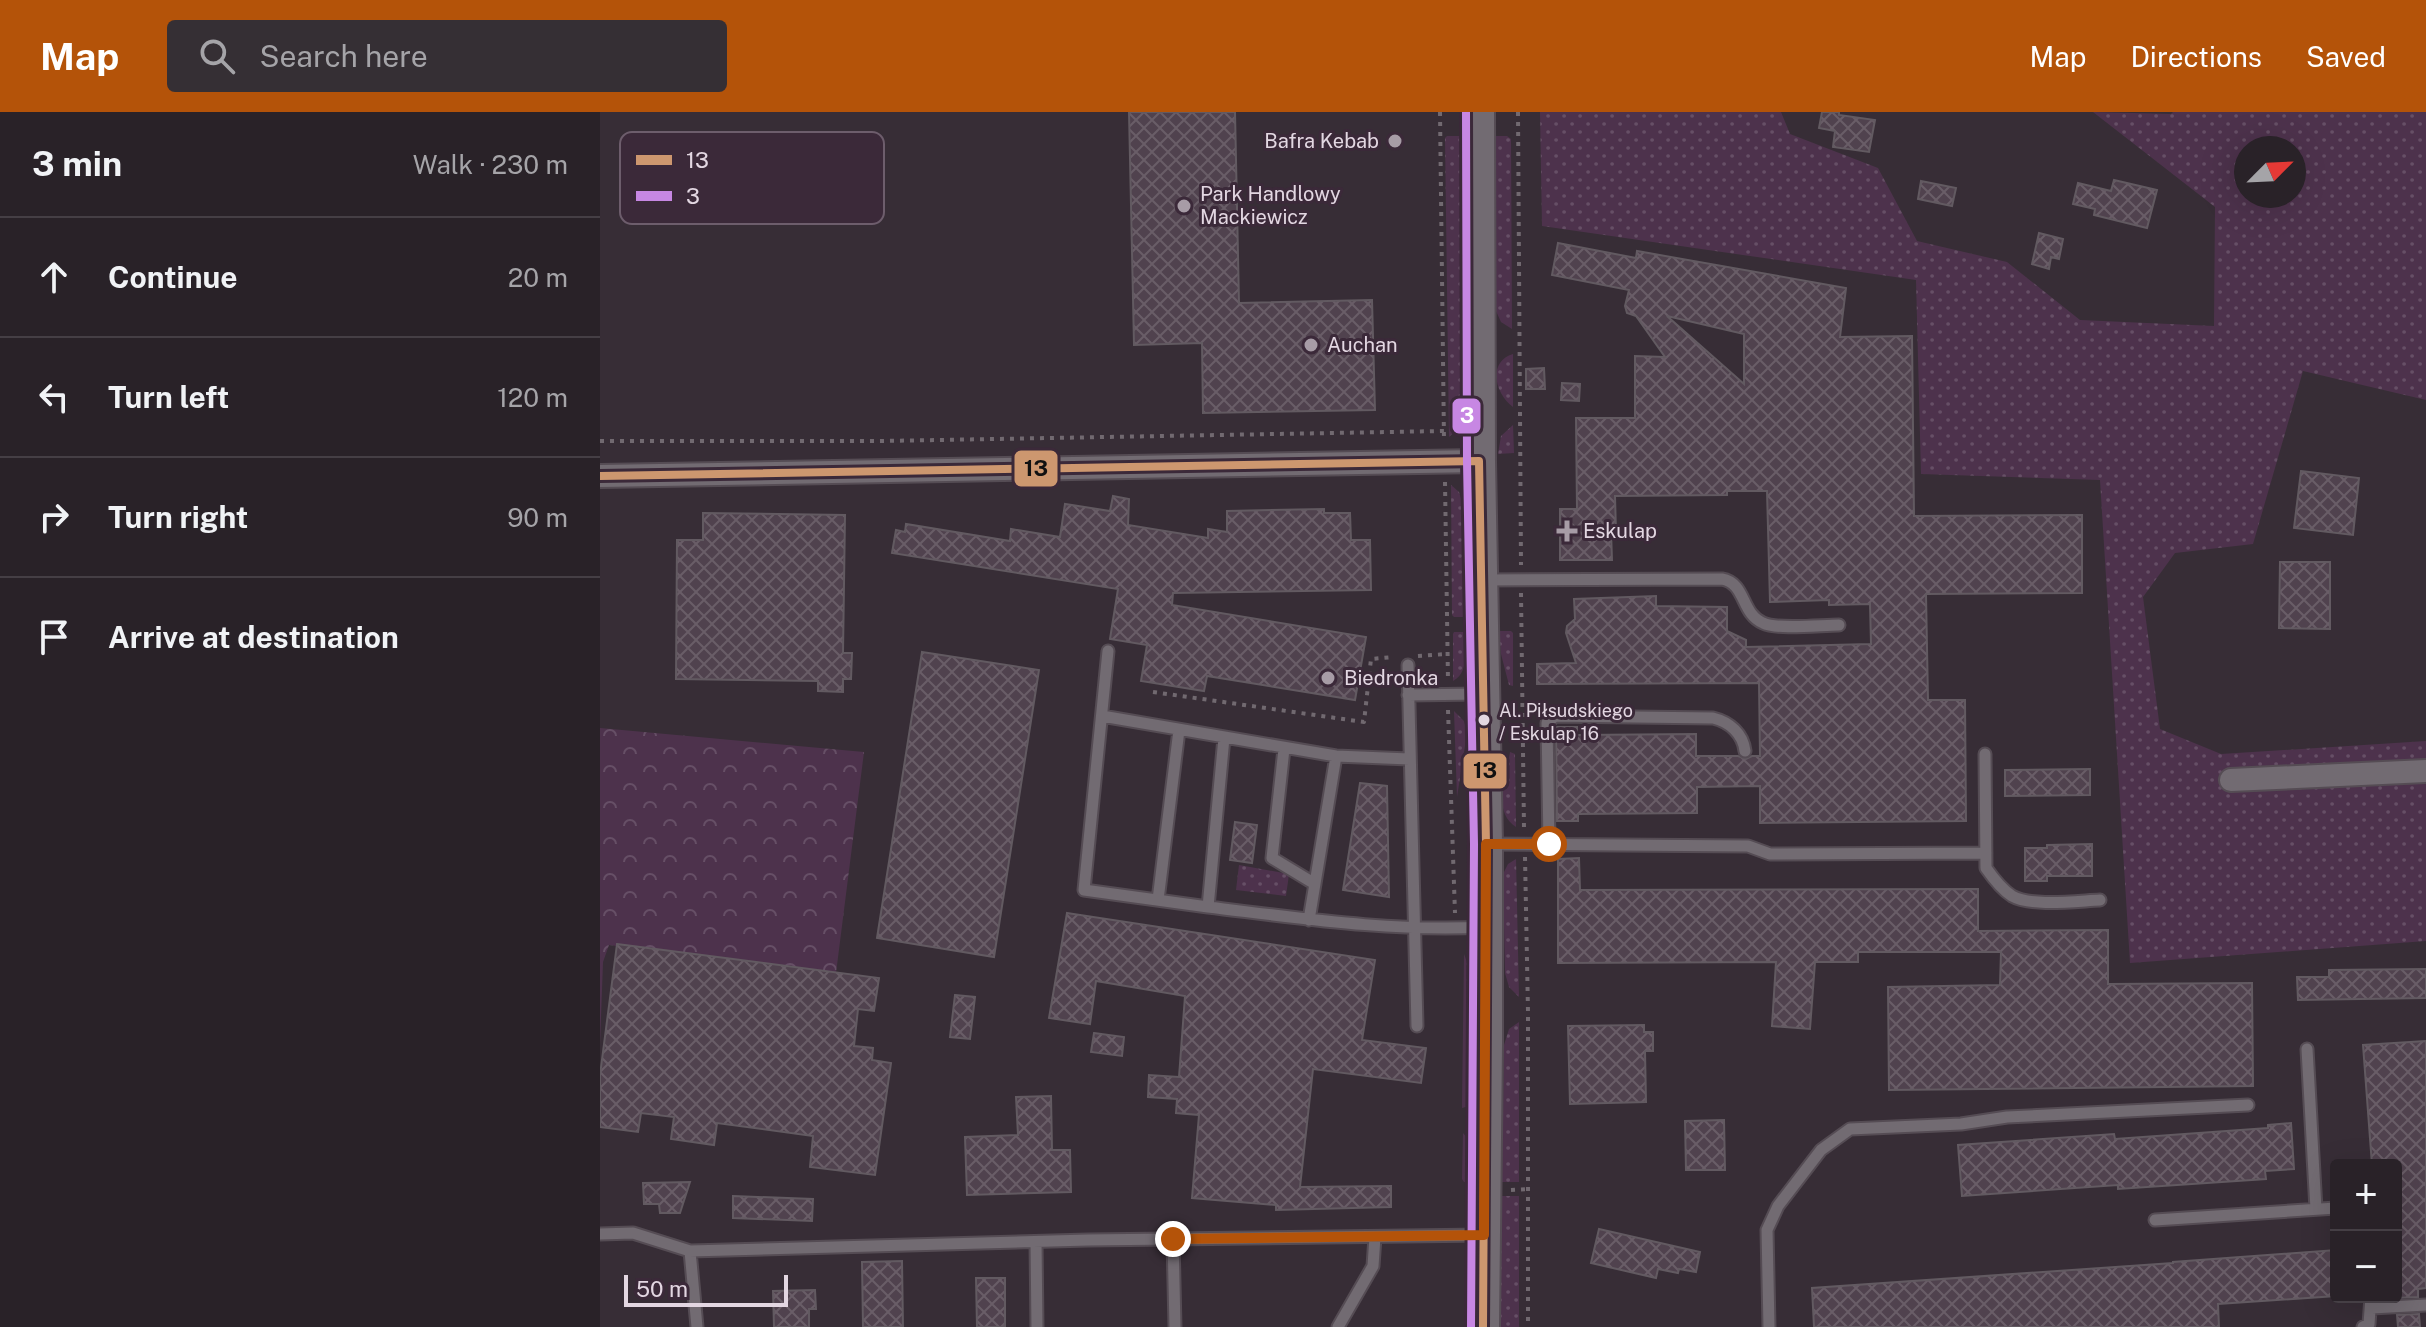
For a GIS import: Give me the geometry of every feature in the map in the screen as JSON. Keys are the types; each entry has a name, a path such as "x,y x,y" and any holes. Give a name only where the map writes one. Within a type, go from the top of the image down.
{"street":[{"path":"1478,112 1479,461 1486,844 1471,928 1484,1235 1483,1327"},
{"path":"600,476 1479,461"},
{"path":"2231,780 2426,771"}],"lane":[{"path":"1482,580 1730,580 1739,588 1752,615 1762,623 1774,626 1839,625"},
{"path":"1108,651 1084,890 1309,920 1413,928 1471,928"},
{"path":"1405,661 1417,1026"},
{"path":"1408,695 1484,694"},
{"path":"1102,716 1284,749 1336,756 1409,759"},
{"path":"1549,844 1547,723 1555,716 1721,720 1739,733 1745,751"},
{"path":"1158,900 1179,730"},
{"path":"1208,907 1224,738"},
{"path":"1284,749 1272,858 1315,884"},
{"path":"1985,754 1986,868 1996,882 2013,896 2028,901 2100,900"},
{"path":"1309,920 1336,756"},
{"path":"1486,844 1748,846 1770,854 1986,853"},
{"path":"2307,1049 2316,1209"},
{"path":"1769,1327 1767,1230 1778,1206 1821,1150 1850,1129 1961,1124 2007,1117 2248,1105"},
{"path":"2155,1220 2330,1208"},
{"path":"600,1234 633,1233 690,1251 1484,1235"},
{"path":"1338,1327 1373,1266 1375,1237"},
{"path":"1173,1239 1175,1327"},
{"path":"1036,1242 1037,1327"},
{"path":"690,1251 697,1327"},
{"path":"2363,1327 2369,1324 2372,1303"},
{"path":"2390,1303 2426,1305"}],"path":[{"path":"1440,112 1448,695 1471,928"},
{"path":"1518,112 1528,1012 1528,1327"},
{"path":"600,441 866,441 1444,431"},
{"path":"1417,656 1447,654"},
{"path":"1153,692 1364,722 1371,659 1405,661"}],"green space":[{"path":"1540,112 1781,112 1790,134 1878,168 1917,241 2007,262 2080,320 2214,326 2215,207 2093,112 2426,112 2426,400 2303,371 2253,544 2175,553 2143,597 2160,729 2221,754 2426,741 2426,941 2130,963 2100,480 1921,474 1916,280 1542,226"},
{"path":"1460,136 1463,412 1458,428 1449,437 1445,138"},
{"path":"1494,136 1511,139 1512,329 1501,322 1496,311"},
{"path":"1513,354 1513,407 1502,394 1496,379 1500,364"},
{"path":"1513,425 1514,453 1498,454 1501,436"},
{"path":"1451,485 1459,492 1463,505 1464,617 1452,615"},
{"path":"1499,631 1513,633 1513,686 1509,685 1501,654"},
{"path":"1464,632 1465,660 1462,672 1453,681 1453,634"},
{"path":"1454,711 1464,721 1467,733 1457,797"},
{"path":"600,728 864,752 836,973 609,945 603,962 600,1044"},
{"path":"1510,752 1515,754 1516,827 1508,820 1502,803"},
{"path":"1516,859 1519,997 1509,987 1505,973 1503,874 1508,864"},
{"path":"1239,865 1289,874 1286,896 1236,890"},
{"path":"1464,954 1470,970 1469,1106 1462,1108"},
{"path":"1519,1022 1519,1182 1502,1182 1504,1045 1509,1029"},
{"path":"1463,1133 1468,1139 1468,1182 1462,1179"},
{"path":"1502,1196 1519,1196 1519,1327 1500,1327"}],"building":[{"name":"Park Handlowy Mackiewicz","path":"1129,112 1235,112 1239,303 1372,300 1375,410 1203,413 1202,343 1134,345"},
{"path":"1822,112 1839,112 1839,115 1875,120 1869,152 1833,147 1835,131 1819,128"},
{"path":"2114,180 2157,190 2147,228 2094,215 2095,209 2073,204 2078,183 2111,191"},
{"path":"1921,181 1956,188 1952,206 1918,199"},
{"path":"2039,233 2063,239 2059,259 2051,257 2049,269 2032,264"},
{"path":"1558,243 1636,258 1637,251 1846,288 1840,337 1912,336 1914,516 2082,515 2082,593 1926,594 1928,700 1965,700 1966,821 1760,823 1760,786 1697,787 1697,813 1578,814 1578,821 1557,821 1556,727 1577,727 1577,735 1696,734 1696,756 1738,756 1746,759 1760,756 1759,683 1537,684 1537,664 1576,663 1566,633 1567,626 1575,619 1574,599 1656,596 1656,606 1727,607 1727,631 1746,640 1746,647 1871,644 1870,604 1829,605 1829,600 1770,602 1767,491 1727,491 1727,495 1615,496 1616,532 1611,531 1612,560 1560,560 1560,509 1577,509 1576,418 1635,418 1635,356 1665,357 1636,316 1627,313 1625,306 1629,290 1552,275","holes":["1667,316 1744,334 1744,384"]},
{"path":"1544,368 1545,389 1526,389 1526,369"},
{"path":"1562,383 1580,384 1579,401 1561,400"},
{"path":"2301,471 2359,478 2353,535 2294,528"},
{"path":"1113,496 1129,499 1128,525 1208,538 1208,529 1227,532 1227,511 1324,509 1324,513 1350,513 1351,540 1370,540 1371,590 1173,593 1172,605 1366,637 1355,700 1207,676 1204,691 1141,681 1147,645 1110,639 1118,589 892,553 896,530 905,532 906,524 1010,541 1011,529 1060,537 1065,504 1110,511"},
{"path":"703,513 845,515 843,653 852,653 851,679 843,679 843,692 818,691 818,681 676,679 677,540 703,540"},
{"path":"2280,562 2330,562 2330,629 2279,628"},
{"path":"922,652 1039,670 994,957 877,938"},
{"path":"2090,769 2090,795 2005,796 2005,770"},
{"path":"1360,783 1387,786 1389,897 1343,890"},
{"path":"1235,822 1257,825 1252,863 1230,860"},
{"path":"2092,844 2092,876 2047,876 2047,881 2025,881 2025,848"},
{"path":"1579,858 1580,890 1978,889 1978,931 2108,930 2108,984 2252,983 2253,1086 1889,1090 1888,987 2000,985 2001,952 1858,952 1858,962 1815,962 1810,1029 1772,1026 1776,962 1558,963 1558,859"},
{"path":"1067,913 1375,960 1362,1040 1426,1048 1421,1083 1313,1069 1300,1187 1391,1186 1391,1207 1276,1210 1276,1205 1192,1198 1199,1115 1176,1113 1177,1099 1148,1097 1149,1075 1179,1077 1185,996 1096,981 1090,1024 1049,1018"},
{"path":"617,944 879,978 874,1011 858,1009 854,1046 873,1048 872,1060 891,1063 875,1175 810,1167 813,1136 717,1123 714,1145 671,1139 674,1117 641,1113 638,1132 600,1127 600,1075"},
{"path":"2426,969 2426,998 2298,1000 2297,977 2329,977 2329,970"},
{"path":"955,995 975,997 970,1039 950,1037"},
{"path":"1644,1025 1644,1032 1653,1032 1653,1051 1645,1051 1646,1102 1570,1104 1568,1026"},
{"path":"1094,1033 1124,1037 1122,1056 1091,1052"},
{"path":"2426,1041 2426,1288 2418,1289 2418,1297 2402,1298 2402,1159 2372,1159 2363,1045"},
{"path":"1051,1096 1052,1150 1070,1150 1071,1192 967,1195 965,1137 1018,1135 1016,1097"},
{"path":"1724,1120 1725,1170 1686,1170 1685,1121"},
{"path":"2291,1123 2294,1169 2265,1171 2266,1179 1962,1196 1958,1145 2114,1134 2115,1139 2268,1128 2268,1125"},
{"path":"690,1182 680,1213 660,1213 659,1204 644,1204 643,1183"},
{"path":"733,1196 813,1199 812,1221 733,1218"},
{"path":"1599,1229 1700,1252 1696,1272 1679,1269 1678,1273 1658,1269 1656,1278 1591,1263"},
{"path":"2330,1250 2330,1296 2218,1304 2219,1327 1814,1327 1812,1288"},
{"path":"902,1261 903,1327 863,1327 862,1262"},
{"path":"976,1278 1005,1278 1005,1327 977,1327"},
{"path":"815,1290 816,1309 809,1309 809,1327 774,1327 773,1291"},
{"path":"2419,1314 2420,1327 2398,1327 2397,1315"}],"transit line":[{"name":"3","path":"1466,112 1467,461 1474,844 1471,1327"},
{"name":"13","path":"600,476 1479,461 1486,844 1483,1327"}],"place":[{"name":"Bafra Kebab","path":"1395,141"},
{"name":"Park Handlowy Mackiewicz","path":"1184,206"},
{"name":"Auchan","path":"1311,345"},
{"name":"Eskulap","path":"1567,531"},
{"name":"Biedronka","path":"1328,678"},
{"name":"Al. Piłsudskiego / Eskulap 16","path":"1484,720"}],"route":[{"path":"1173,1239 1484,1235 1486,844 1549,844"}]}
